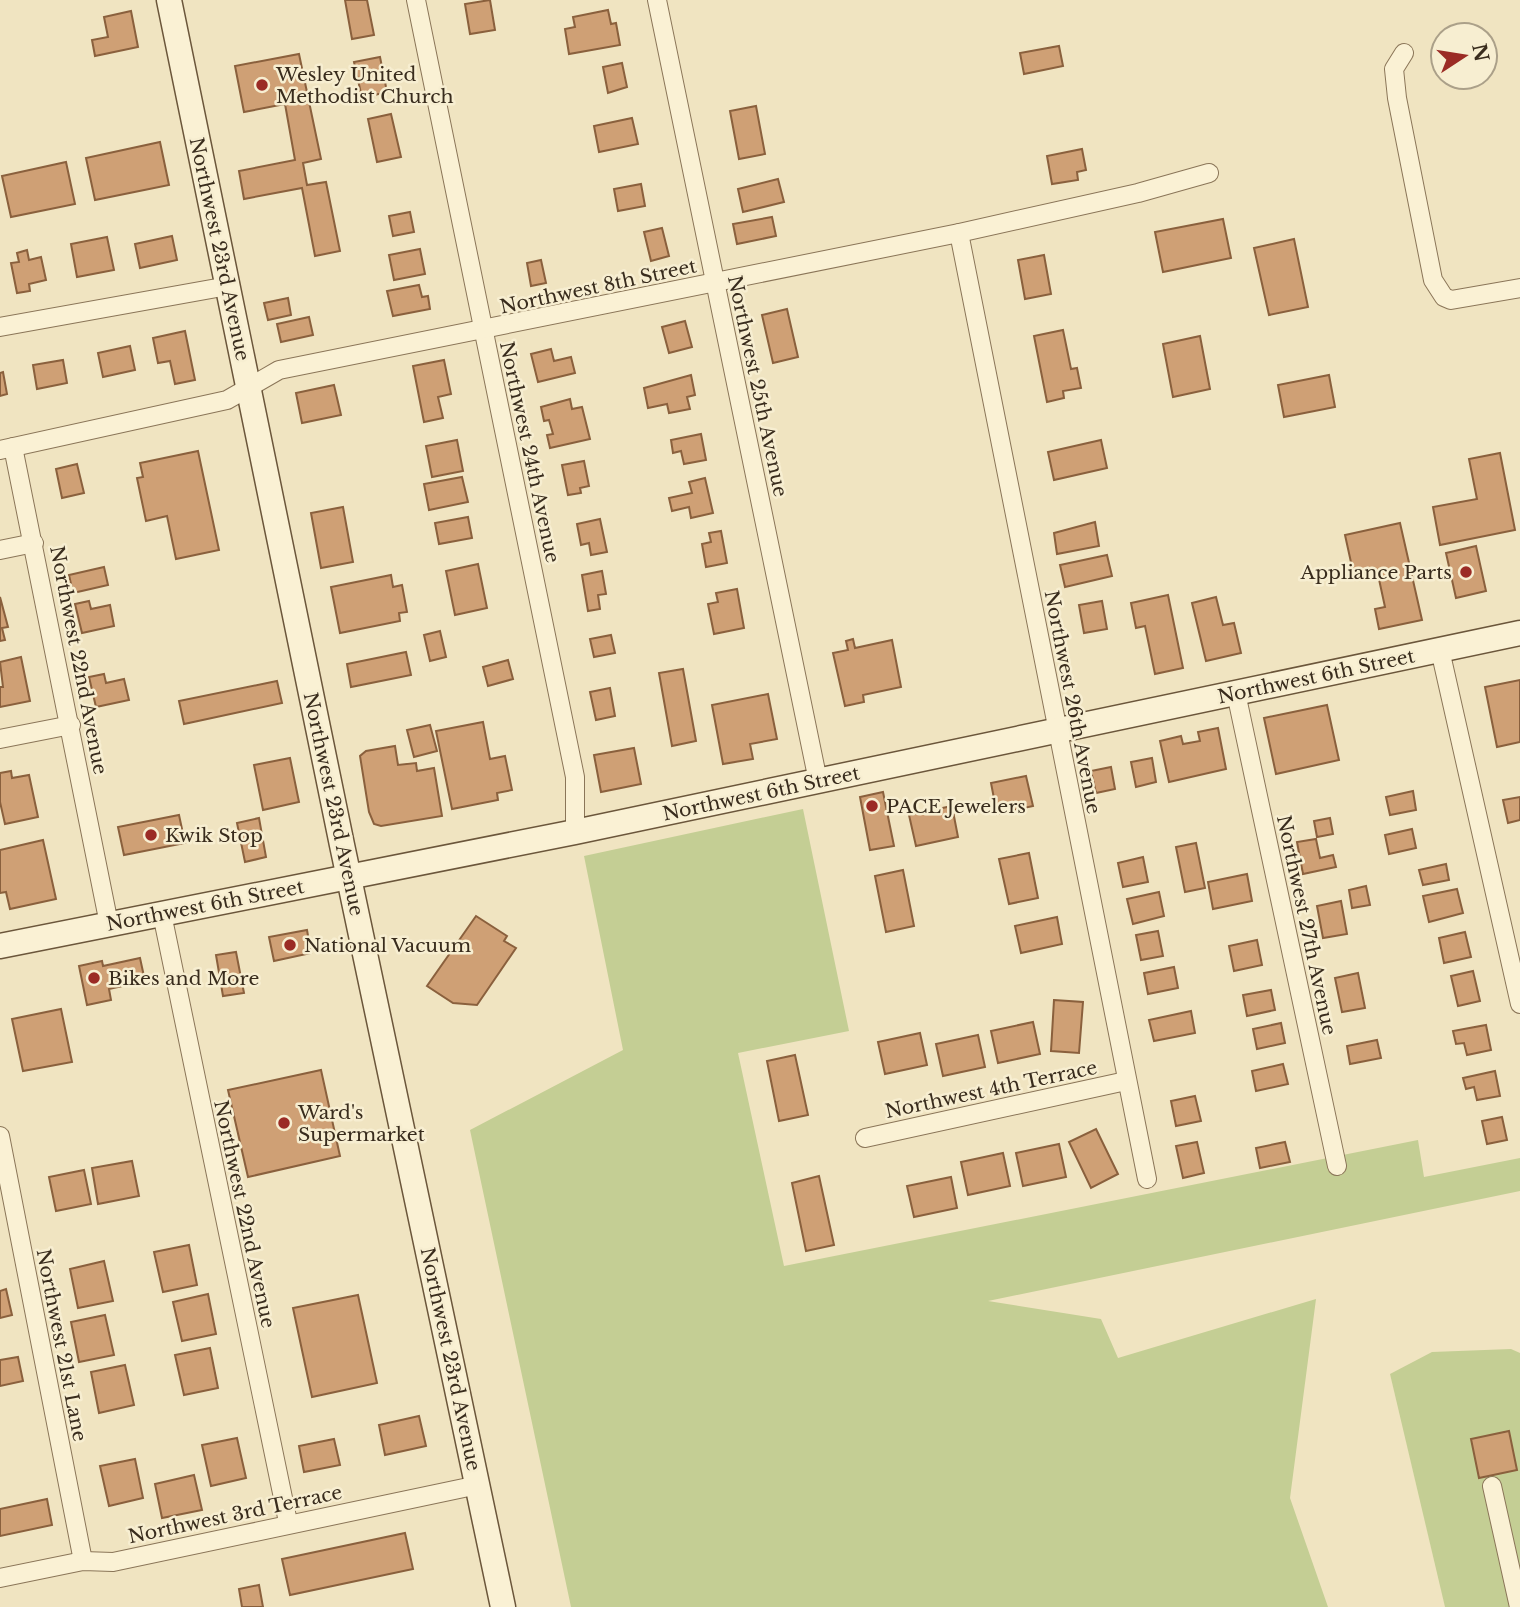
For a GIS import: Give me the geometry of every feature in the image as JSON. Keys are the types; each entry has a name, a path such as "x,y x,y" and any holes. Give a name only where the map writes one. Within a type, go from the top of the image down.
{"main road":[{"name":"Northwest 23rd Avenue","path":"169,0 348,876 503,1607"},
{"name":"Northwest 6th Street","path":"0,946 575,832 1520,633"}],"street":[{"name":"Northwest 24th Avenue","path":"416,0 575,777 575,832"},
{"name":"Northwest 25th Avenue","path":"657,0 818,781"},
{"path":"1404,53 1394,69 1403,140 1433,280 1444,297 1451,300 1520,288"},
{"name":"Northwest 8th Street","path":"7,448 227,400 279,370 484,331 959,233 1209,173"},
{"name":"Northwest 26th Avenue","path":"959,233 1146,1179"},
{"path":"0,327 228,286"},
{"name":"Northwest 22nd Avenue","path":"7,448 34,544 109,924"},
{"path":"0,550 34,544"},
{"path":"1440,650 1520,1004"},
{"name":"Northwest 27th Avenue","path":"1236,693 1338,1166"},
{"path":"0,739 71,725"},
{"name":"Northwest 22nd Avenue","path":"162,914 288,1522"},
{"name":"Northwest 4th Terrace","path":"865,1138 1126,1081"},
{"name":"Northwest 21st Lane","path":"0,1136 83,1561"},
{"name":"Northwest 3rd Terrace","path":"0,1578 83,1561 113,1562 288,1522 478,1485"},
{"path":"1492,1486 1519,1607"}],"green space":[{"path":"803,809 849,1031 738,1053 784,1266 1418,1140 1424,1177 1520,1158 1520,1191 988,1301 1101,1319 1118,1358 1316,1299 1290,1498 1328,1607 571,1607 470,1130 623,1050 584,856"},
{"path":"1511,1349 1520,1353 1520,1607 1445,1607 1390,1374 1432,1352"}],"building":[{"path":"345,0 367,0 374,35 352,39"},
{"path":"490,0 495,30 470,34 465,4"},
{"path":"608,10 611,24 616,23 620,45 569,54 565,29 575,27 573,17"},
{"path":"131,11 138,47 95,56 92,40 108,37 104,17"},
{"path":"1059,46 1063,66 1024,74 1020,53"},
{"path":"299,54 321,159 303,163 307,185 326,182 340,251 315,256 302,188 244,199 239,171 295,160 285,104 244,112 235,66"},
{"path":"380,57 387,92 362,98 354,62"},
{"path":"622,63 627,87 608,93 603,67"},
{"path":"756,106 765,154 739,159 730,111"},
{"path":"391,114 401,157 377,162 368,119"},
{"path":"632,118 638,144 599,152 594,126"},
{"path":"160,142 169,185 95,200 86,158"},
{"path":"1082,149 1086,170 1077,172 1078,180 1052,184 1047,156"},
{"path":"66,162 75,204 11,217 2,176"},
{"path":"778,179 784,202 743,212 738,189"},
{"path":"641,184 645,206 618,211 614,189"},
{"path":"410,212 414,232 393,236 389,216"},
{"path":"772,217 776,236 737,244 733,224"},
{"path":"1223,219 1231,258 1163,272 1155,232"},
{"path":"662,228 669,256 651,261 644,232"},
{"path":"172,236 177,260 140,268 135,244"},
{"path":"107,237 114,270 77,277 71,244"},
{"path":"1294,239 1308,307 1269,315 1254,248"},
{"path":"420,249 425,274 394,280 389,255"},
{"path":"27,250 29,260 41,257 46,280 29,284 30,291 17,293 11,263 19,262 17,253"},
{"path":"1044,255 1051,294 1025,299 1018,260"},
{"path":"541,260 546,283 531,286 527,263"},
{"path":"419,285 422,297 428,296 430,309 393,316 387,291"},
{"path":"288,298 291,315 268,320 264,303"},
{"path":"787,309 798,357 773,363 762,315"},
{"path":"309,317 313,335 281,342 277,324"},
{"path":"685,321 692,347 669,353 662,327"},
{"path":"1063,330 1071,369 1077,368 1081,388 1063,391 1064,398 1047,402 1034,336"},
{"path":"185,331 195,380 175,384 170,361 158,363 153,338"},
{"path":"1200,336 1210,389 1173,397 1163,344"},
{"path":"130,346 135,370 103,377 98,353"},
{"path":"551,349 554,361 571,357 575,373 538,382 531,354"},
{"path":"63,360 67,383 37,389 33,365"},
{"path":"444,360 451,394 438,397 443,418 424,422 413,366"},
{"path":"3,372 7,394 0,396 0,373"},
{"path":"691,375 695,395 687,397 690,409 669,413 667,404 648,408 644,388"},
{"path":"1329,375 1335,407 1284,417 1278,385"},
{"path":"334,385 341,415 302,423 296,393"},
{"path":"570,399 572,409 582,407 590,439 550,448 547,435 553,434 549,420 544,421 541,407"},
{"path":"701,434 706,460 684,464 681,451 673,453 671,440"},
{"path":"457,440 463,471 432,477 426,446"},
{"path":"1101,440 1107,468 1054,480 1048,452"},
{"path":"198,451 219,550 176,559 167,516 146,521 137,478 143,477 140,463"},
{"path":"1500,453 1515,530 1440,545 1433,507 1477,499 1469,459"},
{"path":"584,461 589,486 580,488 581,493 568,495 562,465"},
{"path":"77,464 84,493 62,498 56,469"},
{"path":"462,477 468,502 429,510 424,484"},
{"path":"705,478 713,513 691,518 689,507 672,511 669,498 692,493 689,482"},
{"path":"343,507 353,562 321,568 311,513"},
{"path":"468,517 472,538 439,544 435,523"},
{"path":"600,519 607,552 591,555 589,543 581,545 577,524"},
{"path":"1095,522 1099,546 1057,554 1054,533"},
{"path":"1400,523 1422,620 1379,629 1375,609 1385,607 1377,570 1354,576 1345,535"},
{"path":"721,531 727,563 706,567 702,544 711,542 709,533"},
{"name":"Appliance Parts","path":"1476,546 1486,591 1456,598 1446,553"},
{"path":"1107,555 1112,576 1065,587 1060,565"},
{"path":"478,564 487,608 455,615 446,571"},
{"path":"104,567 108,585 73,593 69,575"},
{"path":"602,571 606,594 598,595 600,609 588,611 582,575"},
{"path":"391,575 393,587 402,585 407,612 399,613 400,621 340,633 331,587"},
{"path":"737,589 744,628 714,634 708,604 718,602 716,593"},
{"path":"1168,595 1183,668 1155,674 1145,626 1136,628 1131,603"},
{"path":"0,597 8,627 2,628 5,640 0,641"},
{"path":"1216,597 1223,625 1234,623 1241,653 1206,661 1192,603"},
{"path":"89,601 91,609 110,605 114,626 82,633 75,604"},
{"path":"1102,601 1107,629 1084,633 1079,605"},
{"path":"440,631 446,657 430,661 424,635"},
{"path":"611,635 615,653 594,657 590,639"},
{"path":"853,639 855,648 892,640 901,687 863,695 864,702 845,706 833,653 848,650 846,641"},
{"path":"406,652 411,675 351,687 347,664"},
{"path":"21,657 30,701 0,707 0,687 3,687 0,662"},
{"path":"508,660 513,679 488,686 483,667"},
{"path":"683,669 696,741 672,746 659,673"},
{"path":"104,674 106,683 124,679 129,700 96,707 89,677"},
{"path":"1520,680 1520,742 1497,747 1485,687"},
{"path":"277,681 282,703 184,724 179,701"},
{"path":"610,688 615,716 596,720 590,692"},
{"path":"768,694 777,739 750,744 753,759 723,764 712,705"},
{"path":"1327,705 1339,760 1276,774 1264,718"},
{"path":"483,722 490,759 505,756 512,790 497,793 498,800 452,809 436,731"},
{"path":"430,725 437,751 414,757 407,730"},
{"path":"1218,728 1226,769 1169,782 1160,741 1181,736 1183,744 1200,741 1198,732"},
{"path":"395,746 398,765 416,763 417,771 434,768 442,816 381,826 374,824 369,812 360,756 366,751"},
{"path":"634,748 641,784 601,792 594,755"},
{"path":"290,758 299,802 263,810 254,765"},
{"path":"1152,758 1156,782 1136,787 1131,762"},
{"path":"1111,767 1115,789 1096,793 1091,771"},
{"path":"11,771 12,778 29,775 38,817 5,824 0,802 0,773"},
{"path":"1026,776 1033,806 997,814 991,783"},
{"path":"1413,791 1416,810 1390,815 1386,797"},
{"path":"883,792 894,846 870,850 860,797"},
{"path":"1520,797 1520,820 1508,823 1503,800"},
{"path":"952,806 958,837 916,846 909,815"},
{"name":"Kwik Stop","path":"179,815 185,843 124,855 118,827"},
{"path":"259,818 266,857 245,862 237,823"},
{"path":"1330,818 1333,834 1317,837 1314,821"},
{"path":"1412,829 1416,848 1389,854 1385,835"},
{"path":"1316,839 1320,858 1333,855 1336,867 1303,874 1297,842"},
{"path":"43,840 56,899 10,909 6,892 0,893 0,850"},
{"path":"1196,843 1205,888 1185,892 1176,847"},
{"path":"1029,853 1038,898 1009,904 999,859"},
{"path":"1143,857 1148,882 1123,887 1118,863"},
{"path":"1446,864 1449,880 1423,885 1419,870"},
{"path":"903,870 914,926 886,932 875,876"},
{"path":"1247,874 1252,901 1213,909 1208,882"},
{"path":"1366,886 1370,905 1352,908 1349,890"},
{"path":"1457,889 1463,913 1429,922 1423,896"},
{"path":"1159,892 1164,916 1133,924 1127,899"},
{"path":"1341,901 1347,934 1323,938 1317,906"},
{"path":"476,916 507,936 504,941 516,948 477,1005 453,1003 427,986"},
{"path":"1057,917 1062,944 1021,953 1015,926"},
{"name":"National Vacuum","path":"307,930 311,953 274,961 269,937"},
{"path":"1158,931 1163,956 1141,960 1136,935"},
{"path":"1465,932 1471,957 1444,963 1439,938"},
{"path":"1257,940 1262,965 1234,971 1229,946"},
{"path":"236,952 244,993 223,996 216,955"},
{"path":"140,958 145,981 109,989 111,1000 87,1005 79,966 102,961 103,966"},
{"path":"1174,967 1178,988 1148,994 1144,973"},
{"path":"1473,971 1480,1001 1458,1006 1451,976"},
{"path":"1358,973 1365,1008 1342,1012 1335,978"},
{"path":"1271,990 1275,1010 1247,1016 1243,995"},
{"path":"1054,1000 1083,1002 1079,1053 1051,1051"},
{"path":"61,1009 72,1062 23,1071 12,1019"},
{"path":"1191,1011 1195,1033 1154,1041 1149,1020"},
{"path":"1033,1022 1040,1054 998,1063 991,1031"},
{"path":"1281,1023 1285,1043 1257,1049 1253,1029"},
{"path":"1486,1025 1491,1050 1467,1055 1464,1043 1456,1044 1453,1031"},
{"path":"920,1033 927,1065 885,1074 878,1042"},
{"path":"978,1035 985,1067 943,1076 936,1044"},
{"path":"1377,1040 1381,1058 1350,1064 1347,1046"},
{"path":"795,1055 808,1115 779,1121 767,1061"},
{"path":"1283,1064 1288,1084 1256,1091 1252,1071"},
{"name":"Ward's Supermarket","path":"321,1070 340,1156 248,1177 228,1090"},
{"path":"1495,1071 1500,1096 1477,1100 1474,1087 1466,1089 1463,1078"},
{"path":"1195,1096 1201,1121 1176,1126 1171,1101"},
{"path":"1502,1117 1507,1140 1487,1144 1482,1121"},
{"path":"1096,1129 1118,1174 1091,1188 1069,1142"},
{"path":"1197,1142 1204,1173 1183,1178 1176,1146"},
{"path":"1285,1142 1290,1162 1260,1168 1256,1148"},
{"path":"1059,1144 1066,1177 1023,1186 1016,1153"},
{"path":"1003,1153 1010,1186 968,1195 961,1162"},
{"path":"132,1161 139,1196 98,1204 92,1168"},
{"path":"84,1170 91,1204 56,1211 49,1177"},
{"path":"819,1176 834,1245 806,1251 792,1183"},
{"path":"951,1177 957,1208 914,1217 907,1186"},
{"path":"189,1245 197,1285 163,1292 154,1252"},
{"path":"104,1261 113,1301 78,1308 70,1269"},
{"path":"6,1289 12,1315 0,1318 0,1291"},
{"path":"208,1294 216,1334 182,1341 173,1302"},
{"path":"358,1295 377,1383 312,1397 293,1308"},
{"path":"105,1315 114,1355 79,1362 71,1322"},
{"path":"210,1348 218,1388 184,1395 175,1355"},
{"path":"18,1357 23,1381 0,1386 0,1360"},
{"path":"125,1365 134,1405 99,1413 91,1372"},
{"path":"419,1416 426,1446 385,1455 379,1425"},
{"path":"1509,1431 1517,1470 1479,1478 1471,1439"},
{"path":"237,1438 246,1478 211,1486 202,1445"},
{"path":"334,1439 340,1465 304,1472 299,1446"},
{"path":"135,1459 143,1498 109,1506 100,1466"},
{"path":"194,1475 202,1510 162,1518 155,1484"},
{"path":"47,1499 52,1525 0,1536 0,1509"},
{"path":"405,1533 413,1569 290,1595 282,1559"},
{"path":"259,1585 263,1607 242,1607 239,1589"}],"place":[{"name":"Wesley United Methodist Church","path":"262,85"},
{"name":"Appliance Parts","path":"1466,572"},
{"name":"PACE Jewelers","path":"872,806"},
{"name":"Kwik Stop","path":"151,835"},
{"name":"National Vacuum","path":"290,945"},
{"name":"Bikes and More","path":"94,978"},
{"name":"Ward's Supermarket","path":"284,1123"}]}
